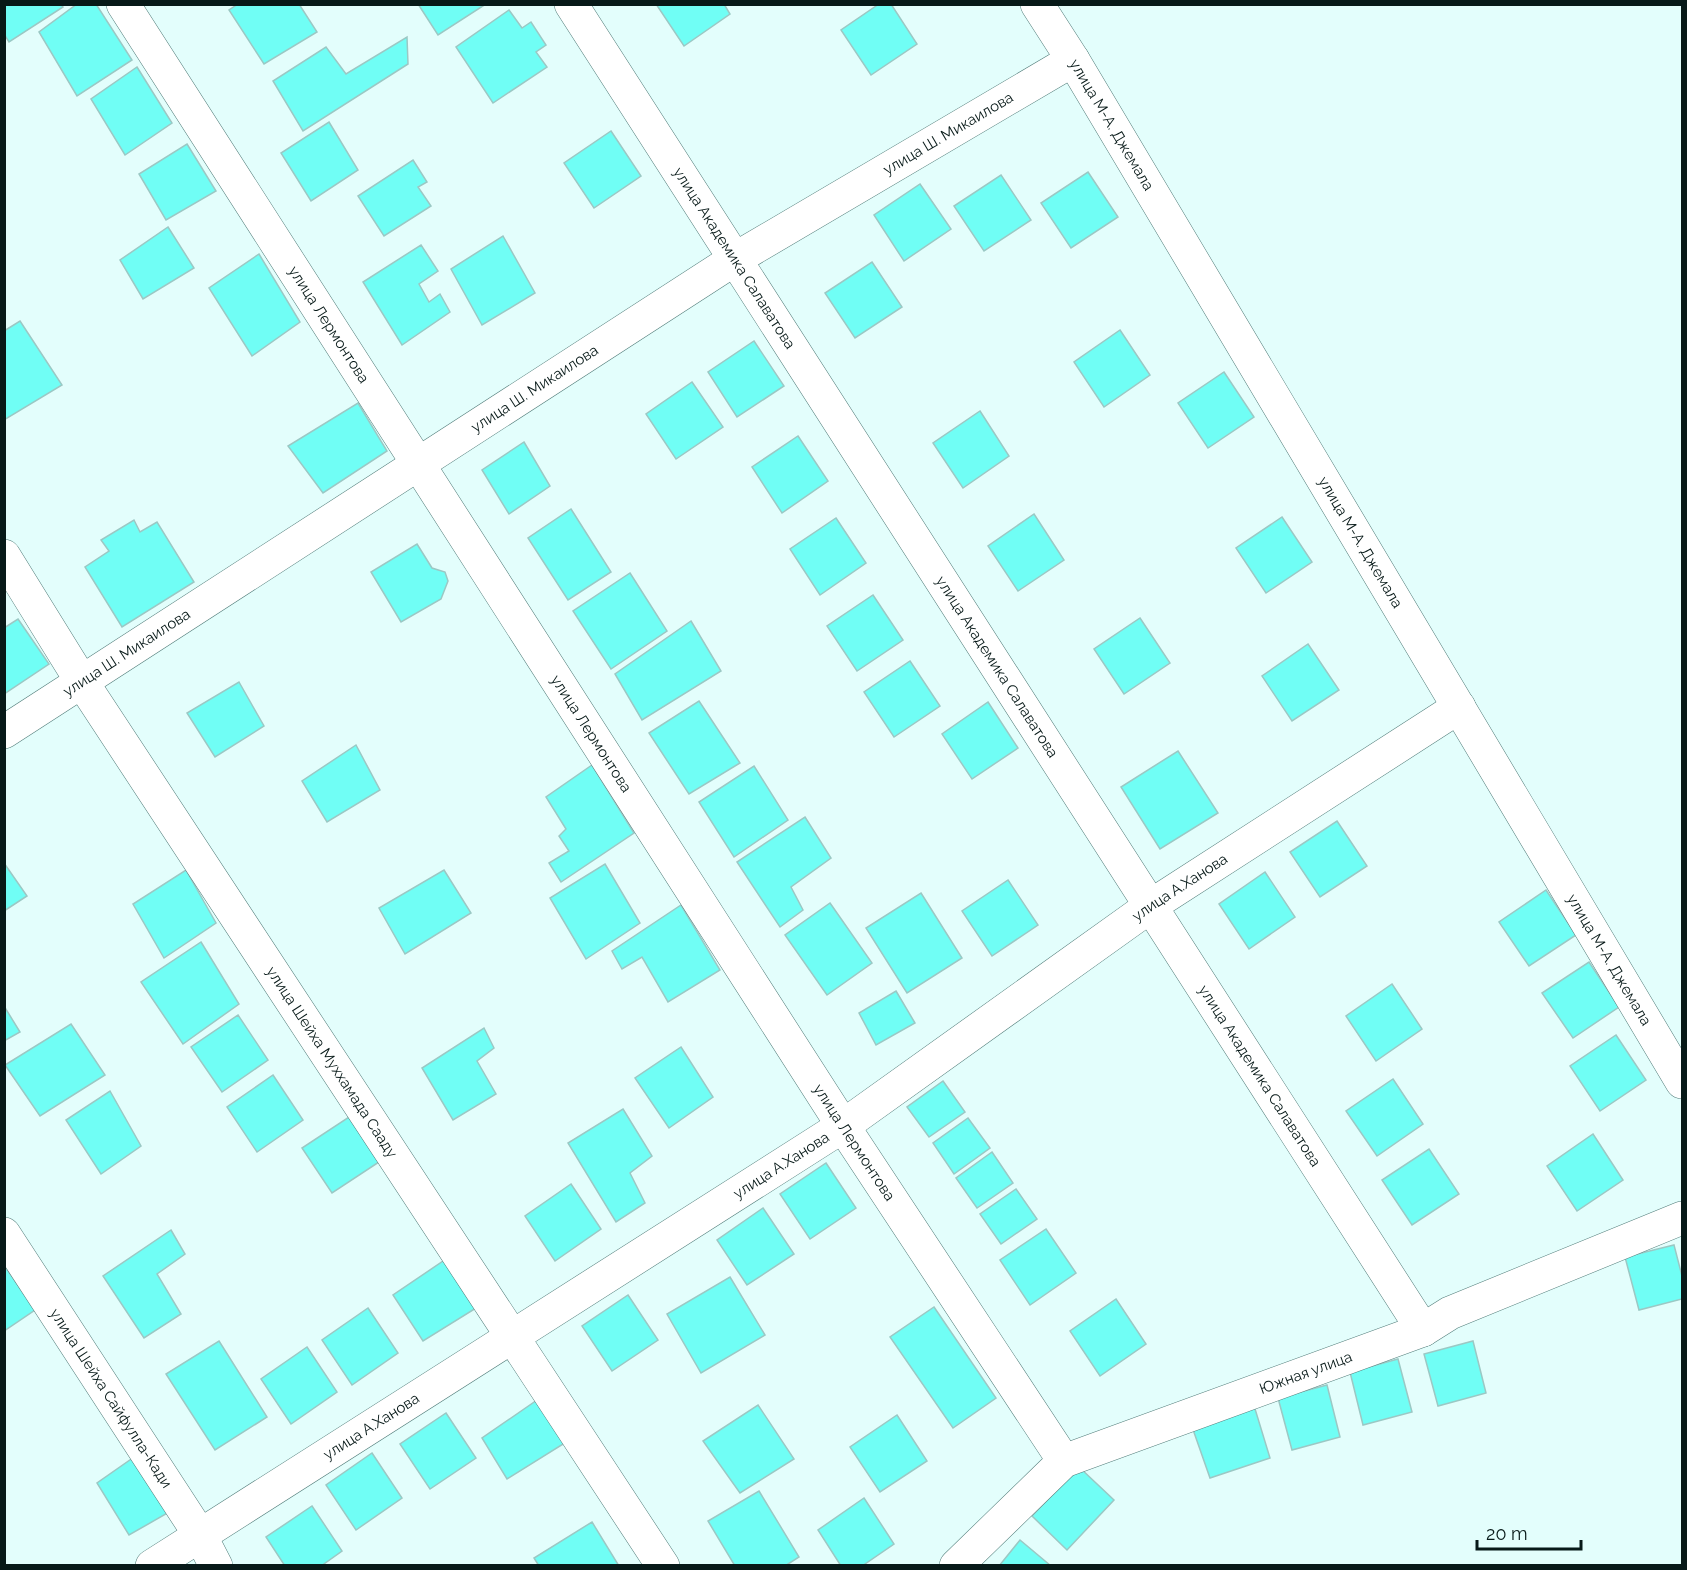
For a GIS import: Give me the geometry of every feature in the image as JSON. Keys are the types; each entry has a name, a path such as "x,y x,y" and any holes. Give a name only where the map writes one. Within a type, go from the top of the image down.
{"street":[{"name":"улица Лермонтова","path":"123,4 843,1125 1064,1461"},
{"name":"улица Академика Салаватова","path":"571,4 1423,1330"},
{"name":"улица М-А. Джемала","path":"1037,4 1073,60 1683,1082"},
{"name":"улица Ш. Микаилова","path":"4,732 735,259 1073,60"},
{"name":"улица Шейха Муххамада Сааду","path":"4,556 82,682 663,1566"},
{"name":"улица А.Ханова","path":"152,1566 843,1125 1152,905 1459,707"},
{"name":"Южная улица","path":"956,1566 1064,1461 1423,1330 1450,1313 1683,1218"},
{"name":"улица Шейха Сайфулла-Кади","path":"4,1234 200,1535 216,1566"}],"building":[{"path":"4,4 61,4 63,7 9,42 4,34"},
{"path":"77,4 96,4 132,60 77,96 39,32"},
{"path":"238,4 299,4 317,32 264,64 229,10"},
{"path":"418,4 486,4 438,35"},
{"path":"656,4 724,4 730,14 684,46"},
{"path":"879,4 891,4 917,44 871,75 841,30"},
{"path":"509,10 522,28 531,22 546,45 536,52 547,67 493,103 456,47"},
{"path":"407,37 408,64 303,131 273,81 326,47 346,74"},
{"path":"137,67 172,123 125,155 91,99"},
{"path":"329,122 358,170 311,201 281,153"},
{"path":"611,131 641,176 594,208 564,163"},
{"path":"187,144 216,191 166,220 139,174"},
{"path":"413,160 427,182 418,187 431,206 384,236 358,196"},
{"path":"1088,172 1118,217 1071,248 1041,203"},
{"path":"1001,175 1031,220 984,251 954,206"},
{"path":"920,184 951,229 904,261 874,215"},
{"path":"168,227 194,268 143,299 120,260"},
{"path":"503,236 535,293 482,325 451,269"},
{"path":"421,245 438,271 419,284 429,302 440,294 450,312 402,345 363,282"},
{"path":"259,254 300,322 252,356 209,288"},
{"path":"872,262 902,307 855,338 825,293"},
{"path":"20,321 62,385 4,420 4,331"},
{"path":"1120,330 1150,375 1104,407 1074,362"},
{"path":"754,341 784,386 737,417 708,372"},
{"path":"1224,372 1254,417 1208,448 1178,403"},
{"path":"692,382 723,427 676,459 646,414"},
{"path":"358,403 387,451 323,493 288,446"},
{"path":"980,411 1009,456 963,488 933,443"},
{"path":"798,436 828,481 782,513 752,467"},
{"path":"524,442 550,486 509,514 482,470"},
{"path":"571,509 611,572 568,600 528,538"},
{"path":"1034,514 1064,560 1018,591 988,546"},
{"path":"1282,517 1312,562 1266,593 1236,548"},
{"path":"836,518 866,563 820,595 790,549"},
{"path":"134,520 140,532 157,522 194,582 122,627 85,567 109,551 101,540"},
{"path":"417,544 432,568 445,572 448,581 441,599 401,622 371,572"},
{"path":"630,573 667,631 611,669 573,611"},
{"path":"873,595 903,640 857,671 827,626"},
{"path":"1140,618 1170,663 1124,694 1094,649"},
{"path":"18,619 49,664 4,694 4,628"},
{"path":"691,621 721,671 642,720 615,674"},
{"path":"1308,644 1339,690 1292,721 1262,676"},
{"path":"910,661 940,706 894,737 864,692"},
{"path":"239,682 264,726 215,757 187,713"},
{"path":"699,701 740,763 689,794 649,733"},
{"path":"988,702 1018,748 972,779 942,734"},
{"path":"356,745 380,790 327,822 302,781"},
{"path":"1178,751 1218,813 1160,849 1121,787"},
{"path":"592,765 634,833 561,882 549,863 569,851 559,836 566,829 546,797"},
{"path":"754,766 788,820 734,857 699,802"},
{"path":"805,817 831,858 791,887 803,910 780,927 737,862"},
{"path":"1337,821 1367,866 1320,897 1290,852"},
{"path":"4,863 27,896 4,911"},
{"path":"605,864 640,923 586,959 550,898"},
{"path":"186,870 216,923 164,958 133,904"},
{"path":"444,870 471,913 405,954 379,908"},
{"path":"1265,872 1295,917 1249,949 1219,904"},
{"path":"1008,880 1038,925 992,956 962,911"},
{"path":"1546,890 1576,935 1529,966 1499,922"},
{"path":"921,893 962,958 907,993 866,928"},
{"path":"830,903 872,963 827,995 785,935"},
{"path":"681,905 720,970 668,1002 642,957 622,969 612,951"},
{"path":"201,942 239,1004 183,1044 141,982"},
{"path":"1589,962 1619,1007 1573,1038 1542,993"},
{"path":"1392,984 1422,1029 1376,1061 1346,1016"},
{"path":"896,991 915,1023 876,1045 859,1013"},
{"path":"4,1006 20,1032 4,1041"},
{"path":"238,1015 268,1060 222,1092 191,1047"},
{"path":"71,1024 105,1075 40,1116 5,1065"},
{"path":"484,1028 494,1048 477,1061 496,1094 453,1120 422,1068"},
{"path":"1616,1035 1646,1080 1600,1111 1570,1066"},
{"path":"681,1047 713,1097 669,1128 635,1078"},
{"path":"273,1075 303,1120 257,1152 227,1107"},
{"path":"1393,1079 1423,1124 1377,1156 1346,1111"},
{"path":"943,1081 965,1112 929,1137 907,1107"},
{"path":"110,1091 141,1146 101,1174 66,1120"},
{"path":"623,1109 652,1156 630,1173 645,1203 616,1222 568,1143"},
{"path":"349,1117 379,1162 332,1193 302,1148"},
{"path":"968,1118 990,1148 954,1174 933,1143"},
{"path":"1593,1134 1623,1180 1577,1211 1547,1166"},
{"path":"1429,1149 1459,1194 1412,1225 1382,1180"},
{"path":"992,1152 1013,1183 977,1208 956,1178"},
{"path":"826,1163 856,1208 810,1239 780,1194"},
{"path":"571,1184 601,1229 555,1261 525,1216"},
{"path":"1016,1189 1037,1219 1001,1244 980,1214"},
{"path":"763,1208 794,1254 747,1285 717,1240"},
{"path":"1046,1229 1076,1273 1030,1305 1000,1260"},
{"path":"171,1230 185,1254 157,1274 181,1314 144,1338 103,1276"},
{"path":"1674,1245 1682,1276 1682,1299 1639,1310 1625,1257"},
{"path":"449,1257 481,1305 423,1341 393,1295"},
{"path":"4,1265 35,1310 4,1331"},
{"path":"730,1277 765,1335 701,1373 667,1314"},
{"path":"628,1295 658,1340 612,1371 582,1326"},
{"path":"1116,1299 1146,1344 1100,1376 1070,1331"},
{"path":"934,1307 996,1398 953,1428 890,1337"},
{"path":"368,1308 398,1353 352,1385 322,1340"},
{"path":"219,1341 267,1417 215,1450 166,1374"},
{"path":"1473,1341 1486,1393 1438,1406 1424,1354"},
{"path":"307,1347 337,1392 291,1424 261,1379"},
{"path":"1398,1359 1412,1412 1363,1425 1350,1372"},
{"path":"1327,1385 1340,1437 1292,1450 1278,1398"},
{"path":"540,1398 568,1441 507,1479 482,1438"},
{"path":"1252,1399 1270,1458 1210,1478 1190,1421"},
{"path":"758,1405 794,1459 740,1493 703,1441"},
{"path":"446,1413 476,1458 430,1489 400,1444"},
{"path":"897,1415 927,1461 880,1492 850,1447"},
{"path":"372,1453 402,1498 356,1530 326,1485"},
{"path":"137,1455 171,1511 129,1535 97,1483"},
{"path":"1079,1467 1114,1500 1067,1550 1032,1516"},
{"path":"759,1491 799,1557 785,1566 735,1566 708,1521"},
{"path":"864,1498 894,1544 862,1566 841,1566 818,1530"},
{"path":"312,1506 342,1551 321,1566 285,1566 266,1537"},
{"path":"592,1522 619,1566 539,1566 534,1558"},
{"path":"1020,1540 1051,1566 999,1566"}]}
